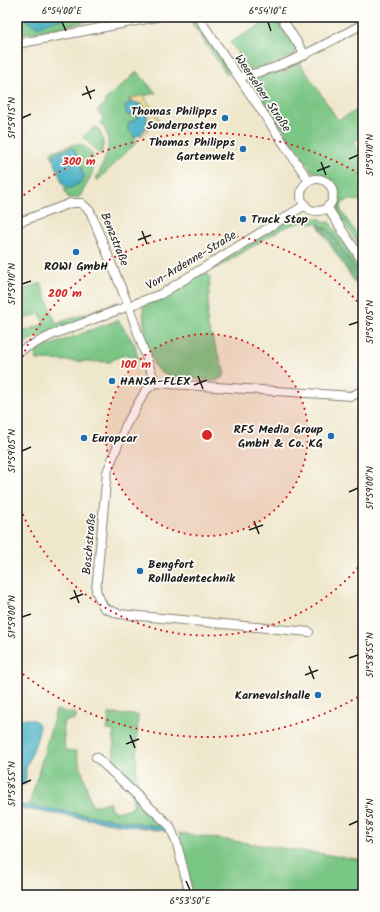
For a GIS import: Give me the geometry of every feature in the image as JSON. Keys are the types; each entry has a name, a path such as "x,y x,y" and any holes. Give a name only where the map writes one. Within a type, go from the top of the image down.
{"street":[{"path":"17,44 157,17"},
{"name":"Weerseloer Straße","path":"198,17 309,181"},
{"path":"281,17 305,55"},
{"path":"239,77 268,71 305,55 363,24"},
{"path":"318,179 327,182 330,186 333,195 327,208 313,210 305,205 301,195 305,185 309,181 318,179"},
{"name":"Benzstraße","path":"17,223 71,203 85,205 94,218 129,307"},
{"name":"Von-Ardenne-Straße","path":"17,352 54,334 161,294 305,205"},
{"path":"327,208 363,262"},
{"path":"129,307 155,383 352,396 363,390"},
{"name":"Boschstraße","path":"155,383 146,390 126,425 107,472 96,591 104,608 119,614 309,632"},
{"path":"96,757 170,826 177,844 190,895"}],"green space":[{"path":"17,17 87,17 88,21 17,36"},
{"path":"276,17 296,49 295,55 250,71 230,42"},
{"path":"191,22 198,23 228,69 227,75"},
{"path":"300,63 338,120 363,107 363,136 353,142 363,157 363,201 350,200 343,202 340,209 363,244 363,252 338,213 339,194 334,182 327,176 312,171 249,80 254,76 286,71"},
{"path":"137,72 156,93 128,99 132,102 130,102 129,116 137,115 137,120 131,121 128,126 137,142 98,180 96,179 103,165 108,143 105,129 100,122 104,119 97,111 106,103 104,101"},
{"path":"96,126 103,140 103,148 100,155 83,137"},
{"path":"76,144 84,146 90,151 93,156 94,168 81,195 77,198 68,198 64,188 75,186 84,179 74,149 53,156 53,158 50,152"},
{"path":"299,214 301,216 321,219 326,223 329,222 363,270 363,280 330,231 319,224 301,222 283,228 217,268 218,262"},
{"path":"317,224 330,231 363,280 363,295"},
{"path":"202,273 208,274 210,279 207,324 224,370 224,376 216,381 167,376 155,367 145,341 143,307"},
{"path":"41,283 56,324 118,302 117,308 41,335 17,346 17,334 44,324 40,313 17,322 17,292"},
{"path":"118,320 135,345 138,359 127,355 120,356 110,362 37,360 35,351"},
{"path":"56,710 76,714 76,719 63,722 65,750 76,751 92,806 109,802 111,809 116,812 134,807 131,791 168,828 29,806"},
{"path":"109,714 138,715 136,776 139,793 113,768 114,731 107,730"},
{"path":"179,833 363,860 363,895 193,895"}],"sand":[{"path":"143,95 159,119 142,136 140,135 143,132 146,121 144,106 128,99"}],"water":[{"path":"25,17 77,17 48,22 38,27 27,21"},
{"path":"130,102 142,104 147,112 146,127 140,135 135,137 127,128 130,122 138,119 137,115 127,115 125,106"},
{"path":"70,148 74,149 84,176 83,181 70,188 63,185 53,158 55,154"},
{"path":"17,717 36,721 39,726 38,737 26,767 26,784 18,786"},
{"path":"17,804 168,828 170,832 17,808"}],"place":[{"name":"Thomas Philipps Sonderposten","path":"225,118"},
{"name":"Thomas Philipps Gartenwelt","path":"243,149"},
{"name":"Truck Stop","path":"243,219"},
{"name":"ROWI GmbH","path":"76,252"},
{"name":"HANSA-FLEX","path":"112,381"},
{"name":"RFS Media Group GmbH & Co. KG","path":"331,436"},
{"name":"Europcar","path":"84,438"},
{"name":"Bengfort Rollladentechnik","path":"140,571"},
{"name":"Karnevalshalle","path":"318,695"}]}
